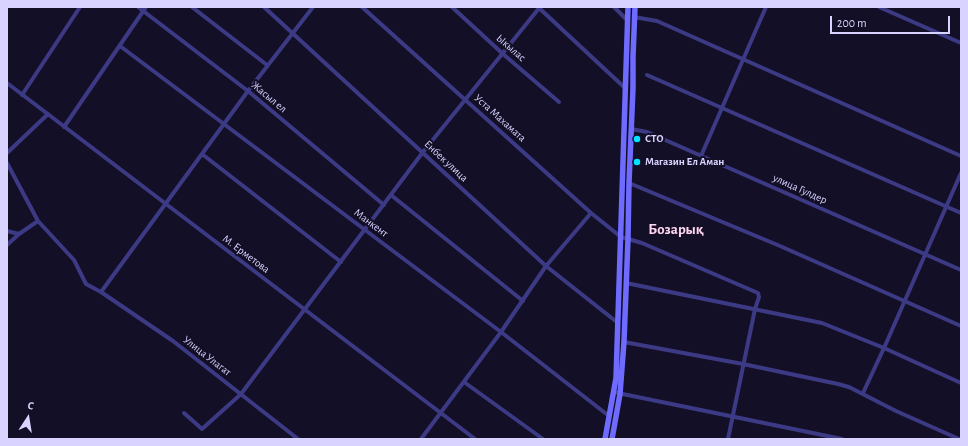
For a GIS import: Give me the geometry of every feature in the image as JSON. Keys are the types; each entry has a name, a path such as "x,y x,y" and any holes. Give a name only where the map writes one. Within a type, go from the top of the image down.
{"main road":[{"path":"605,439 616,378 628,7"},
{"path":"612,439 620,394 624,342 628,239 628,183 635,7"}],"street":[{"path":"22,95 80,7"},
{"name":"Жасыл ел","path":"138,7 144,9 248,91 384,205"},
{"path":"192,7 267,65"},
{"name":"Енбек улица","path":"264,7 293,32 546,266 618,323"},
{"path":"101,292 267,65 313,7"},
{"name":"Уста Махамата","path":"362,7 591,213 621,237 642,243 757,292 759,297 755,309"},
{"name":"Ыкылас","path":"452,7 503,54 559,102"},
{"path":"614,7 628,22"},
{"path":"701,156 766,7"},
{"path":"879,7 961,43"},
{"path":"184,413 202,429 242,394 423,152 539,8 626,88"},
{"path":"64,127 144,9"},
{"path":"634,17 657,22 961,156"},
{"name":"Манкент","path":"120,46 501,332 609,416"},
{"path":"647,75 961,213"},
{"name":"М. Ерметова","path":"7,83 475,439"},
{"path":"7,153 48,114"},
{"name":"улица Гулдер","path":"631,129 647,132 961,270"},
{"path":"202,154 341,262"},
{"name":"Улица Улагат","path":"7,163 38,221 74,260 86,284 101,292 173,341 298,439"},
{"path":"863,394 961,173"},
{"path":"628,183 780,246 961,326"},
{"path":"391,195 523,301"},
{"path":"421,439 501,332 546,266 591,213"},
{"path":"7,245 19,234 38,221"},
{"path":"7,231 19,234"},
{"path":"626,283 822,322 961,383"},
{"path":"728,439 755,309"},
{"path":"624,342 743,364 849,387 896,411 959,439"},
{"path":"464,382 543,439"},
{"path":"613,392 842,439"}],"place":[{"name":"СТО","path":"637,139"},
{"name":"Магазин Ел Аман","path":"637,162"}],"district":[{"name":"Бозарық","path":"676,229"}]}
